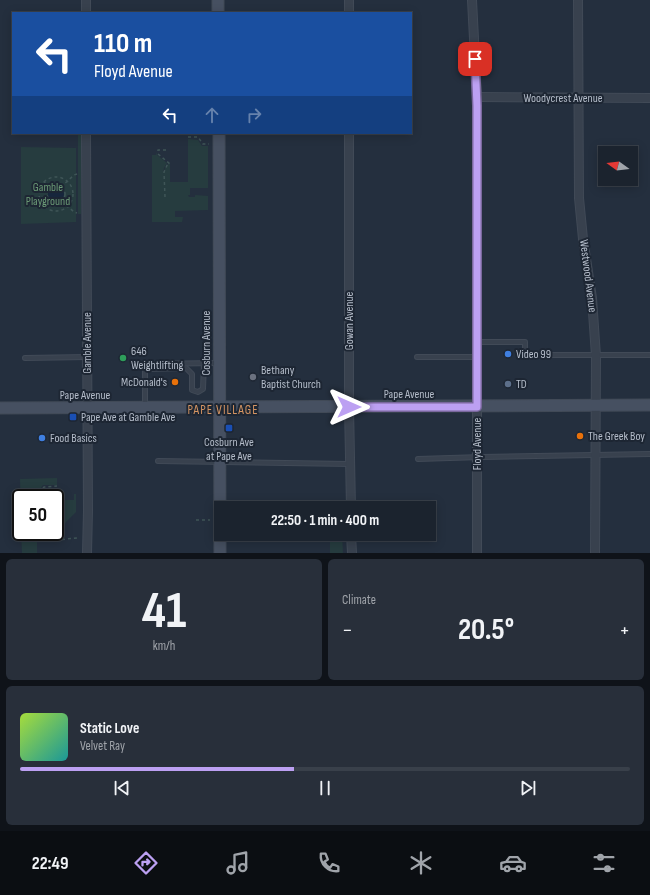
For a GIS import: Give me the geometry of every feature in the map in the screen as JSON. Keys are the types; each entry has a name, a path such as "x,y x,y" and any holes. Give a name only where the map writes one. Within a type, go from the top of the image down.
{"main road":[{"path":"218,0 218,12"},
{"name":"Cosburn Avenue","path":"219,134 218,363 220,553"},
{"name":"Pape Avenue","path":"0,408 477,407 650,405"}],"street":[{"path":"86,0 86,12"},
{"path":"349,0 349,12"},
{"name":"Floyd Avenue","path":"472,0 477,97 477,553"},
{"name":"Westwood Avenue","path":"578,0 579,198 583,239 592,298 596,356 595,553"},
{"name":"Woodycrest Avenue","path":"477,97 650,98"},
{"name":"Gamble Avenue","path":"86,134 87,553"},
{"name":"Gowan Avenue","path":"349,134 349,407 351,501"},
{"path":"351,541 352,553"}],"lane":[{"path":"477,342 525,342 525,355 650,355"},
{"path":"25,358 87,357"},
{"path":"417,357 476,357"},
{"path":"145,369 186,368 192,374 192,390 198,392 203,389 204,363"},
{"path":"145,407 145,364 218,363"},
{"path":"418,459 650,454"},
{"path":"158,461 351,464"}],"path":[{"path":"188,137 198,137 203,144 209,144"},
{"path":"165,197 164,172 169,164 158,154 158,150 166,150"},
{"path":"61,187 77,174"},
{"path":"57,177 67,182 71,187 73,194 71,202 68,206 62,210 55,211 44,207 39,193 40,187 44,182 50,178 57,177"},
{"path":"44,182 50,188"},
{"path":"55,185 61,187 65,194 62,200 57,203 50,201 47,194 50,188 55,185"},
{"path":"62,200 74,212 77,213"},
{"path":"44,207 50,201"},
{"path":"42,489 44,486 57,486"},
{"path":"196,520 210,520"},
{"path":"64,539 77,538"}],"green space":[{"path":"78,135 81,135 81,214 78,214"},
{"path":"188,139 198,140 202,146 208,146 208,188 190,188 190,195 188,195 189,197 195,197 195,195 208,196 208,210 175,211 175,217 183,217 182,222 152,222 152,155 156,155 157,152 157,155 167,163 164,168 163,174 165,168 168,164 170,164 170,182 188,182"},
{"name":"Gamble Playground","path":"21,147 76,148 76,222 21,224"},
{"path":"57,478 57,485 43,485 40,489 20,489 20,479"},
{"path":"74,494 76,494 76,512 64,526 64,500 74,500"},
{"path":"21,541 37,541 37,553 22,553"},
{"path":"330,541 342,541 343,553 330,553"}],"water":[{"path":"56,186 63,191 64,194 59,201 56,202 49,197 48,194 53,187"}],"place":[{"name":"Video 99","path":"508,354"},
{"name":"646 Weightlifting","path":"123,358"},
{"name":"Bethany Baptist Church","path":"253,377"},
{"name":"McDonald's","path":"175,382"},
{"name":"TD","path":"508,384"},
{"name":"Pape Ave at Gamble Ave","path":"73,417"},
{"name":"Cosburn Ave at Pape Ave","path":"229,428"},
{"name":"The Greek Boy","path":"580,436"},
{"name":"Food Basics","path":"42,438"}],"district":[{"name":"PAPE VILLAGE","path":"223,410"}],"route":[{"path":"349,407 477,407 477,106 475,59"}]}
